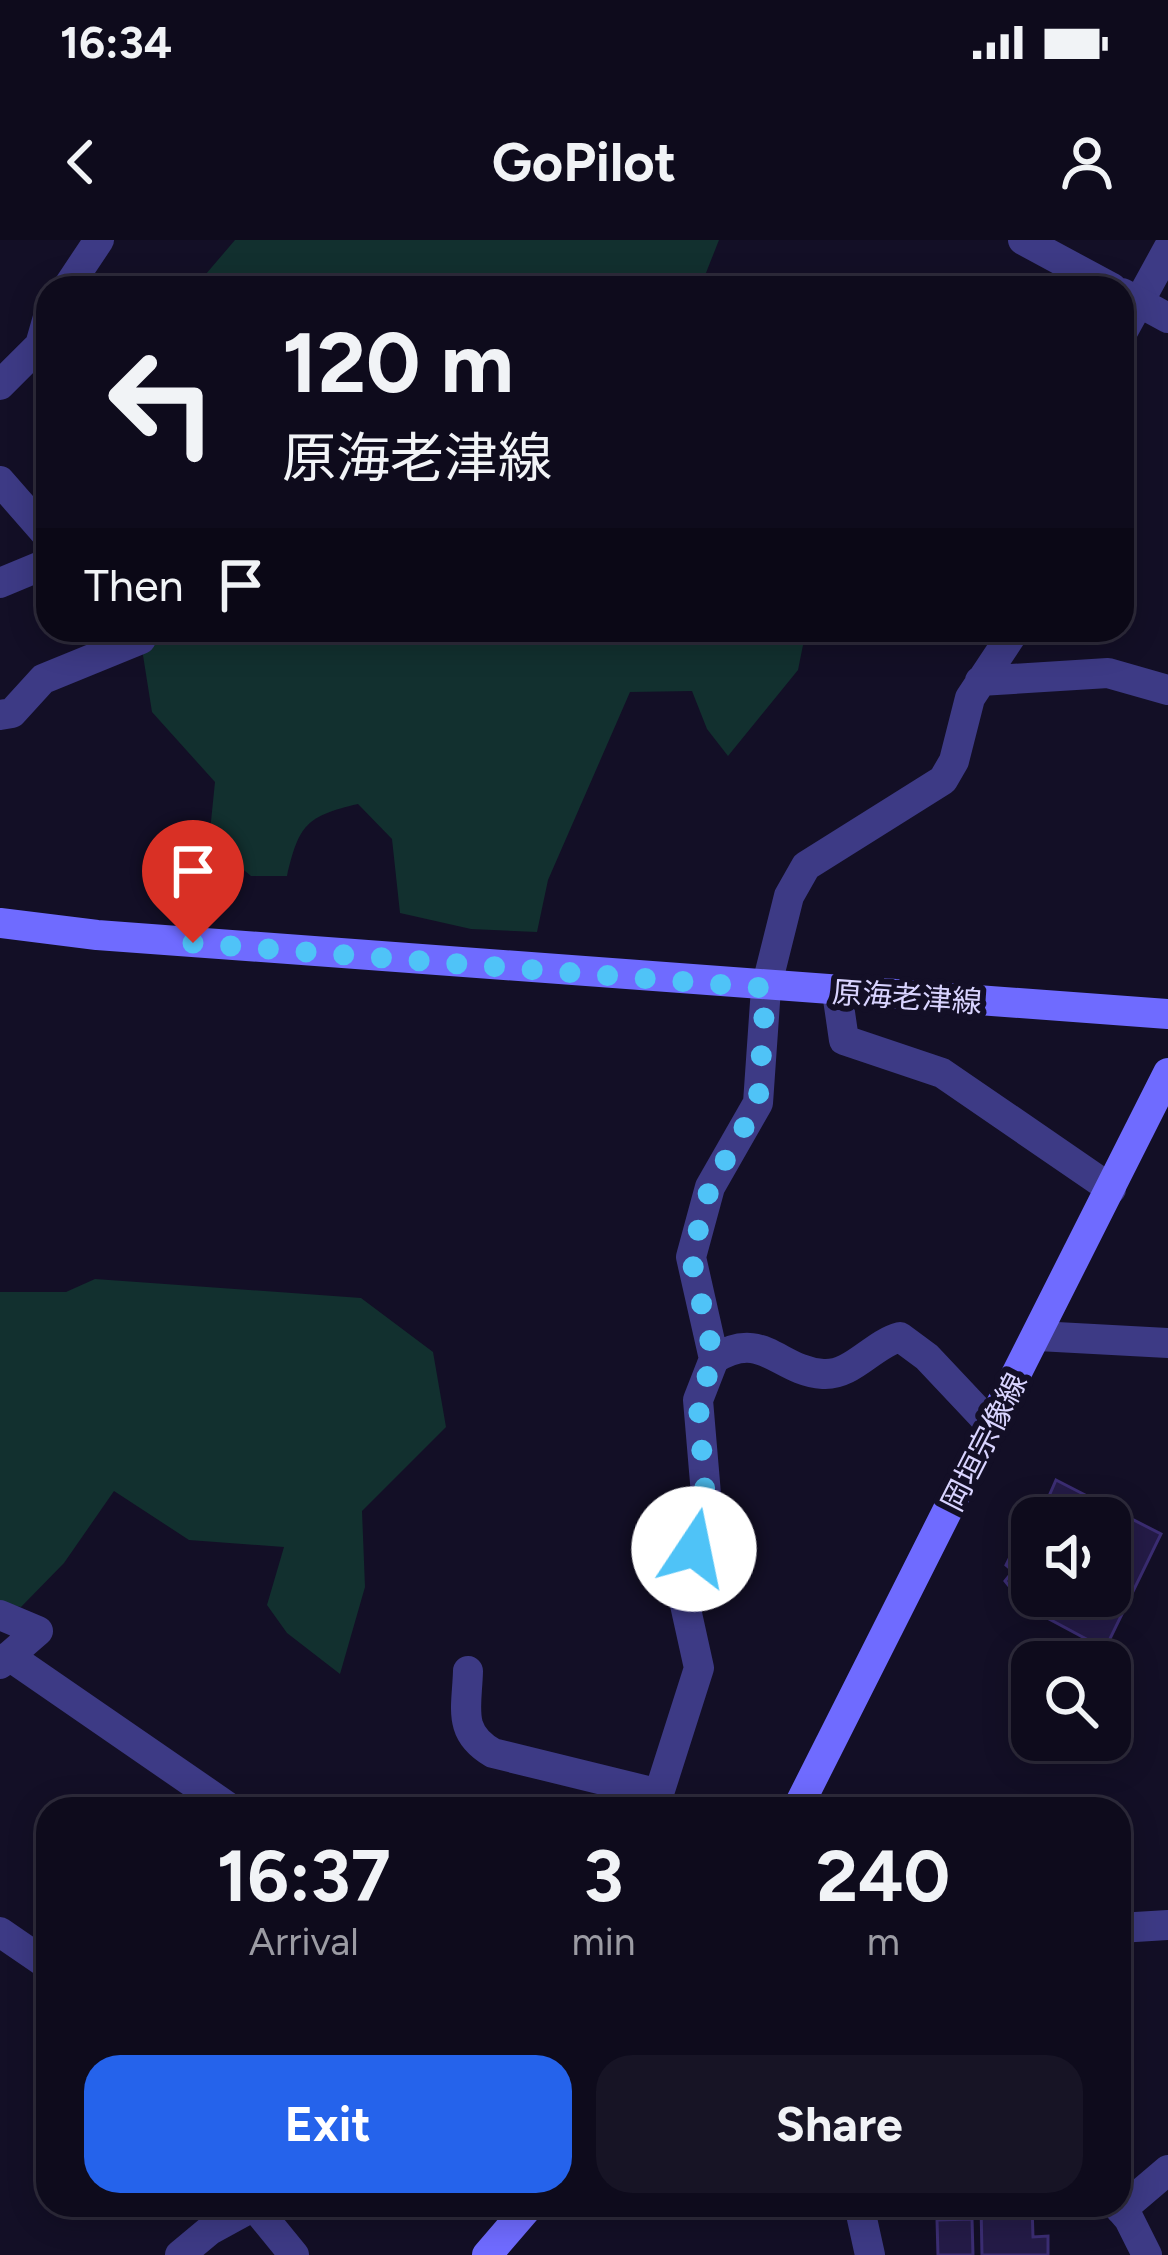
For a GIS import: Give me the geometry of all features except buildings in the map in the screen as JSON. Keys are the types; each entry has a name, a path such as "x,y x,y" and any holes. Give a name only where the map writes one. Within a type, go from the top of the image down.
{"main road":[{"name":"原海老津線","path":"0,923 98,935 766,988 1168,1014"},
{"name":"岡垣宗像線","path":"803,1797 1168,1073"},
{"path":"487,2255 520,2217"}],"street":[{"path":"75,276 99,240"},
{"path":"1023,240 1089,276"},
{"path":"1134,285 1168,249"},
{"path":"1134,300 1168,318"},
{"path":"0,385 36,350"},
{"path":"0,481 36,522"},
{"path":"0,583 36,567"},
{"path":"0,715 12,713 43,679 135,642"},
{"path":"656,1797 699,1668 682,1591 706,1506 698,1400 714,1359 691,1257 710,1187 758,1103 766,988 789,896 806,866 943,780 954,761 970,698 1007,642"},
{"path":"980,681 1108,674 1168,690"},
{"path":"837,992 844,1040 942,1073 1111,1189"},
{"path":"1038,1336 1168,1343"},
{"path":"714,1359 732,1347 749,1347 826,1375 901,1337 927,1357 992,1426"},
{"path":"0,1615 38,1631 4,1660 214,1797"},
{"path":"468,1671 467,1726 474,1741 494,1753 642,1797"},
{"path":"1131,1927 1168,1925"},
{"path":"0,1931 36,1956"},
{"path":"1131,2198 1168,2170"},
{"path":"181,2255 233,2217"},
{"path":"264,2217 294,2255"},
{"path":"862,2217 870,2255"},
{"path":"1125,2217 1147,2255"}],"green space":[{"path":"235,240 719,240 705,276 204,276"},
{"path":"141,642 804,642 798,670 728,756 707,729 692,691 630,692 548,880 537,932 471,929 400,913 392,839 358,804 307,825 287,876 251,876 209,841 215,782 152,712"},
{"path":"95,1279 361,1298 433,1352 446,1427 362,1511 365,1587 340,1674 287,1633 267,1605 284,1547 189,1540 114,1491 64,1563 21,1607 0,1602 0,1292 66,1292"}],"route":[{"path":"193,943 766,988 758,1103 710,1187 691,1257 714,1359 698,1400 706,1506 694,1549"}]}
